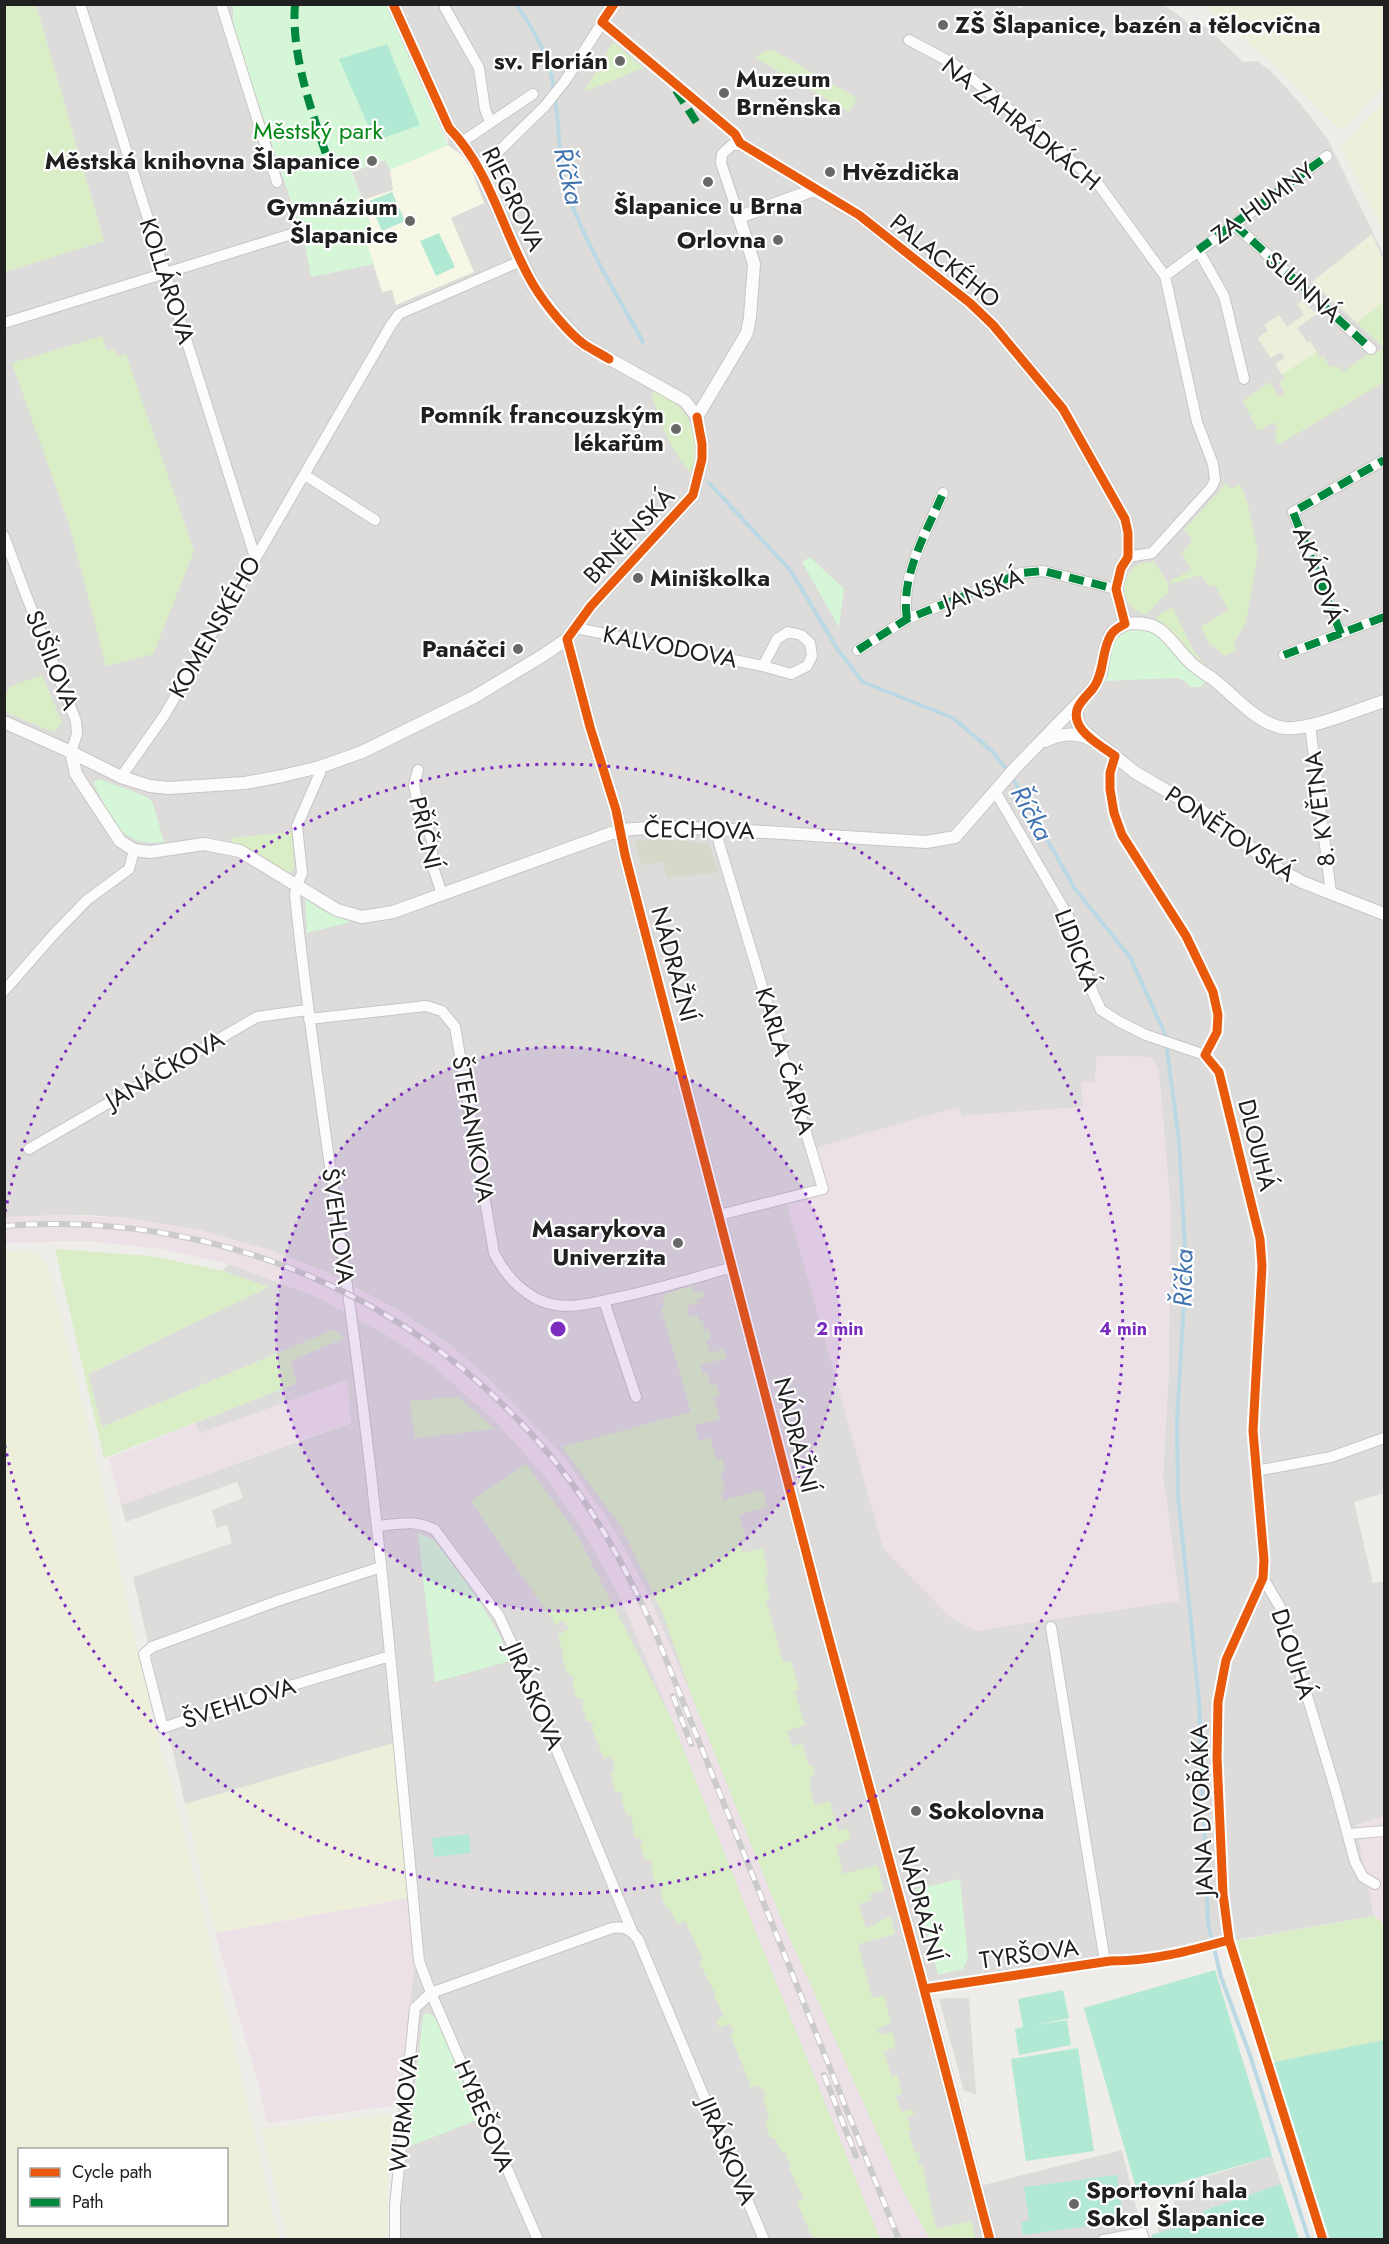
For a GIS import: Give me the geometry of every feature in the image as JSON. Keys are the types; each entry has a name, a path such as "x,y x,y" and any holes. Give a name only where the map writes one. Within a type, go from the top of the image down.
{"street":[{"name":"KOLLÁROVA","path":"80,4 255,557"},
{"path":"221,4 277,182"},
{"name":"RIEGROVA","path":"393,4 449,128 462,142 477,165 534,287 584,344 685,401 697,417"},
{"path":"477,165 494,156 545,106 561,87 614,4"},
{"path":"445,8 479,68 485,109 490,122"},
{"name":"NA ZAHRÁDKÁCH","path":"909,40 954,64 1096,182 1165,276 1197,422 1213,464 1215,480 1211,488 1152,553 1128,557"},
{"path":"462,142 533,93"},
{"path":"697,417 747,333 750,317 754,264 721,163 722,154 732,145 745,145 814,190"},
{"name":"ZA HUMNY","path":"1198,250 1327,156"},
{"path":"739,217 814,190"},
{"name":"PALACKÉHO","path":"814,190 859,215 970,303 993,325 1063,409 1125,519 1128,533 1128,557"},
{"name":"SLUNNÁ","path":"1235,225 1371,349"},
{"path":"4,323 298,232"},
{"path":"1165,276 1198,250 1224,296 1244,380"},
{"name":"KOMENSKÉHO","path":"121,777 164,716 399,314 521,261"},
{"name":"BRNĚNSKÁ","path":"4,722 121,777 150,786 186,788 245,783 320,767 362,753 474,697 567,639 591,606 693,495 702,459 697,417"},
{"name":"AKÁTOVÁ","path":"1341,634 1293,512 1384,460"},
{"path":"305,475 375,520"},
{"path":"907,619 905,606 910,572 943,493"},
{"name":"SUŠILOVA","path":"4,536 76,721 76,734 71,752"},
{"path":"1128,557 1121,568 1116,589 1125,624 1142,622 1167,635 1191,663 1257,715 1274,725 1297,728 1384,700"},
{"name":"JANSKÁ","path":"858,650 907,619 1021,573 1043,571 1116,589"},
{"name":"AKÁTOVÁ","path":"1284,655 1384,617"},
{"name":"ČECHOVA","path":"134,850 150,852 204,844 240,851 323,903 337,910 362,916 393,912 620,830 662,827 717,829 926,842 955,837 1017,766 1094,687 1101,673 1106,645 1112,632 1125,624"},
{"name":"KALVODOVA","path":"576,628 763,666 791,674 807,666 812,656 810,643 801,634 788,632 777,639 763,666"},
{"name":"NÁDRAŽNÍ","path":"567,639 620,830 819,1602 990,2240"},
{"path":"1079,703 1078,724 1100,745"},
{"name":"8. KVĚTNA","path":"1310,725 1331,893"},
{"path":"1038,744 1057,735 1071,734 1086,737 1100,745"},
{"name":"PONĚTOVSKÁ","path":"1100,745 1136,772 1202,811 1280,870 1302,882 1384,914"},
{"path":"4,991 87,900 129,869 134,850 120,841 76,774 71,752"},
{"path":"1115,756 1110,773 1110,789 1114,813 1122,835 1199,961 1213,992 1218,1015 1217,1032 1205,1055"},
{"path":"297,885 302,873 297,826 320,773 320,767"},
{"name":"PŘÍČNÍ","path":"418,770 414,785 418,804 432,840 432,864 442,894"},
{"name":"LIDICKÁ","path":"999,787 1068,916 1093,993 1101,1010 1146,1035 1205,1055"},
{"name":"KARLA ČAPKA","path":"717,829 719,843 823,1189 719,1215"},
{"name":"ŠVEHLOVA","path":"297,885 295,895 308,1015 357,1357 377,1526 419,1960 431,1993"},
{"name":"ŠTEFANIKOVA","path":"308,1015 426,1006 442,1011 455,1027 494,1254 504,1272 525,1292 555,1305 584,1305 733,1267"},
{"name":"JANÁČKOVA","path":"29,1149 257,1017 308,1015"},
{"name":"DLOUHÁ","path":"1205,1055 1218,1072 1260,1239 1262,1266 1253,1431 1264,1560 1263,1578 1280,1607 1355,1862 1363,1877 1375,1884"},
{"path":"604,1301 636,1396"},
{"path":"1257,1471 1331,1457 1384,1438"},
{"name":"JIRÁSKOVA","path":"377,1526 408,1522 423,1524 435,1530 498,1616 518,1657 764,2240"},
{"name":"ŠVEHLOVA","path":"381,1567 152,1647 144,1654 163,1728 240,1701 390,1656"},
{"name":"JANA DVOŘÁKA","path":"1229,1940 1223,1894 1217,1758 1218,1702 1226,1660 1263,1578"},
{"name":"TYRŠOVA","path":"924,1989 1105,1962 1051,1627"},
{"path":"1348,1834 1384,1831"},
{"path":"431,1993 612,1928 622,1927 632,1931"},
{"name":"WURMOVA","path":"395,2240 395,2206 415,2008 431,1993"},
{"name":"HYBEŠOVA","path":"431,1993 538,2240"},
{"path":"1103,2240 1142,2232 1144,2240"}],"shaded area":[{"path":"1014,4 1020,9 1024,4 1164,5 1194,27 1205,26 1243,62 1257,61 1271,71 1299,102 1327,138 1384,255 1384,262 1372,235 1357,323 1384,301 1384,1493 1354,1502 1373,1583 1384,1581 1384,1816 1356,1825 1374,1916 1231,1941 1197,1951 924,1990 976,2187 1122,2150 1144,2239 930,2239 889,2162 782,1921 647,1592 604,1514 565,1459 490,1380 451,1346 401,1312 329,1273 272,1251 200,1230 127,1218 88,1215 5,1217 4,268 6,271 104,241 36,5 233,5 233,26 304,240 312,277 366,233 369,225 363,200 352,172 386,160 390,170 448,144 449,128 395,5","holes":["1304,315 1297,328 1307,343 1285,357 1281,351 1271,358 1258,338 1268,331 1265,325 1279,316 1287,327","1097,1056 1152,1057 1169,1368 1163,1475 1179,1601 823,1185 958,1107 962,1116 1083,1107 1082,1082 1095,1083"]},
{"path":"1207,5 1384,5 1384,87 1345,127 1339,128 1273,63 1212,14"},
{"path":"1158,12 1165,17 1170,32 1149,63 1131,50"},
{"path":"599,37 607,42 583,84 573,79"},
{"path":"997,78 1083,149 1076,158 990,87"},
{"path":"1384,100 1384,234 1341,146"},
{"path":"535,124 542,130 506,165 500,159"},
{"name":"Gymnázium Šlapanice","path":"448,145 468,160 484,203 451,218 474,272 396,305 392,290 382,292 368,247 366,233 373,232 363,200 393,190 390,170"},
{"path":"500,175 526,233 517,239 492,184"},
{"path":"1372,234 1384,262 1384,301 1357,323 1312,282"},
{"path":"1302,301 1317,314 1297,328 1307,343 1310,341 1317,352 1282,375 1275,364 1285,358 1282,352 1271,358 1258,338 1268,331 1264,325 1279,315 1287,327 1304,315 1297,304"},
{"path":"970,753 983,768 997,772 970,811 959,804 965,758"},
{"path":"744,783 752,816 667,815 667,801"},
{"path":"658,838 709,844 718,872 667,878 663,862 641,865 635,841"},
{"path":"975,1000 987,1040 960,1049 956,1038 952,1039 950,1031 933,1036 927,1015"},
{"path":"1097,1056 1152,1057 1159,1070 1171,1210 1169,1368 1163,1475 1180,1601 976,1631 950,1617 883,1548 784,1194 823,1185 811,1149 958,1107 962,1116 1083,1107 1081,1082 1095,1082"},
{"path":"54,1215 127,1218 200,1230 272,1251 329,1273 401,1312 451,1346 511,1400 565,1459 604,1514 647,1592 782,1921 903,2191 930,2239 880,2239 623,1603 582,1528 544,1475 493,1419 435,1367 387,1335 317,1297 229,1264 161,1249 87,1241 5,1243 5,1217"},
{"path":"24,1251 37,1254 48,1269 98,1467 151,1713 186,1839 279,2239 5,2239 4,1253"},
{"path":"229,1264 317,1297 387,1335 435,1367 493,1419 524,1452 544,1475 582,1528 623,1603 880,2239 392,2239 399,2105 407,2035 394,1743 185,1804 133,1577 232,1543 227,1525 217,1528 212,1510 243,1498 237,1482 126,1522 121,1505 351,1423 346,1380 200,1434 195,1423 297,1383 290,1361 344,1338 333,1330 102,1427 87,1375 268,1287 223,1271"},
{"path":"347,1380 351,1422 121,1505 109,1458 195,1423 200,1433"},
{"path":"350,1534 352,1537 360,1534 371,1564 160,1641 157,1633 262,1595 253,1570"},
{"path":"377,1670 378,1675 388,1674 393,1728 356,1738 350,1684 356,1683 368,1671"},
{"path":"213,1723 221,1784 199,1786 193,1731 204,1724"},
{"path":"394,1743 409,1898 215,1933 185,1804"},
{"path":"1384,1816 1384,1924 1374,1916 1356,1825"},
{"path":"409,1898 415,1961 399,2105 267,2123 259,2086 215,1933"},
{"path":"969,1998 976,2094 964,2091 939,1999"},
{"path":"394,2114 387,2187 387,2239 287,2239 261,2129"},
{"path":"1272,2156 1281,2184 1203,2211 1205,2219 1159,2233 1157,2224 1172,2213 1175,2207 1171,2188"}],"green space":[{"path":"5,4 36,5 104,241 5,272"},
{"name":"Městský park","path":"233,5 386,5 448,145 390,170 385,160 352,172 373,232 366,234 374,264 311,277 304,240 233,26"},
{"path":"613,42 643,68 584,92"},
{"path":"387,44 420,125 375,141 339,59"},
{"path":"773,50 857,98 849,112 756,58 763,52"},
{"path":"392,192 405,221 382,231 369,201"},
{"path":"439,233 455,267 436,276 420,241"},
{"path":"1384,301 1384,348 1357,323"},
{"path":"102,336 107,351 114,349 117,356 126,354 194,551 153,654 106,666 69,524 12,363"},
{"path":"1384,348 1384,382 1278,445 1274,439 1277,437 1274,432 1278,429 1274,422 1258,431 1243,401 1270,382 1279,397 1285,393 1279,383 1285,379 1282,375 1317,352 1320,358 1324,356 1329,367 1339,366 1343,372 1374,349 1378,352"},
{"path":"655,392 679,407 690,424 695,441 696,458 690,472 682,463 666,435 651,394"},
{"path":"1226,483 1231,489 1240,484 1247,501 1258,552 1246,622 1234,643 1235,651 1224,656 1214,646 1211,647 1201,627 1228,610 1215,585 1210,587 1201,575 1171,584 1170,581 1191,570 1182,553 1193,539 1184,530"},
{"path":"810,557 844,589 839,627 802,562"},
{"path":"1154,561 1167,582 1169,593 1146,615 1138,612 1127,601 1124,587 1130,572 1136,566"},
{"path":"1173,608 1193,650 1207,667 1170,629 1156,619 1160,613"},
{"path":"1139,628 1160,638 1186,667 1205,682 1201,687 1190,687 1178,678 1104,681 1112,647 1121,635"},
{"path":"42,675 62,723 54,732 5,712 5,697 9,687"},
{"path":"99,779 145,796 152,801 164,842 137,840 119,828 94,785"},
{"path":"292,832 294,868 289,874 264,858 232,844 231,838"},
{"path":"305,899 325,912 351,922 307,933"},
{"path":"55,1249 150,1256 223,1271 269,1287 88,1374 102,1427 333,1330 344,1338 290,1361 297,1383 104,1458"},
{"path":"692,1286 694,1293 703,1291 705,1297 697,1299 698,1303 687,1306 689,1317 697,1315 699,1321 702,1320 705,1331 709,1330 711,1338 706,1340 710,1353 724,1349 726,1358 701,1365 703,1374 707,1373 710,1384 716,1383 720,1395 713,1397 720,1419 695,1425 698,1441 710,1438 716,1460 722,1458 725,1470 720,1472 725,1490 721,1491 723,1500 762,1490 767,1507 739,1515 746,1538 739,1540 742,1553 763,1548 768,1574 764,1575 770,1598 766,1600 783,1662 791,1661 799,1689 794,1691 805,1725 787,1731 792,1746 802,1743 809,1766 813,1765 815,1774 810,1776 811,1783 809,1784 815,1806 830,1801 832,1810 830,1811 833,1813 838,1831 848,1828 851,1838 836,1846 843,1874 877,1865 884,1890 870,1894 871,1900 859,1904 866,1928 891,1917 895,1934 858,1944 872,1998 884,1995 891,2023 878,2029 879,2035 892,2032 896,2047 884,2051 891,2076 897,2075 902,2094 895,2096 902,2112 912,2109 914,2115 907,2117 910,2128 913,2129 908,2131 915,2153 919,2153 919,2165 922,2164 936,2229 971,2221 976,2239 930,2239 903,2191 782,1921 696,1707 662,1612 621,1526 562,1447 691,1412 661,1308 665,1306 662,1295"},
{"path":"458,1397 495,1429 415,1438 410,1401"},
{"path":"526,1464 576,1533 671,1718 880,2239 813,2239 797,2202 804,2199 789,2168 791,2167 785,2152 782,2153 775,2138 771,2139 765,2123 770,2121 763,2098 766,2096 763,2088 759,2089 757,2085 750,2087 730,2035 734,2033 730,2024 720,2028 716,2020 724,2016 699,1962 703,1960 685,1921 678,1924 668,1907 665,1907 660,1890 663,1889 662,1885 655,1883 650,1867 653,1866 652,1862 645,1859 640,1844 643,1843 642,1839 635,1837 632,1816 626,1814 621,1798 622,1793 615,1791 611,1773 615,1768 612,1757 604,1758 591,1727 594,1726 593,1723 586,1720 583,1700 576,1697 573,1676 567,1673 558,1636 569,1628 563,1620 556,1625 471,1501"},
{"path":"418,1533 434,1540 475,1594 499,1634 510,1661 435,1682"},
{"path":"469,1834 471,1853 434,1857 432,1838"},
{"path":"960,1879 968,1958 963,1969 938,1975 916,1889"},
{"path":"1374,1916 1384,1924 1384,2040 1270,2063 1240,1968 1236,1941"},
{"path":"1215,1970 1272,2156 1138,2195 1084,2008"},
{"path":"1063,1990 1069,2018 1036,2025 1067,2020 1071,2045 1019,2055 1015,2029 1023,2027 1018,1999"},
{"path":"428,2013 437,2018 482,2118 408,2147 423,2017"},
{"path":"1384,2040 1384,2239 1327,2239 1270,2063"},
{"path":"1078,2048 1094,2151 1026,2161 1011,2059"},
{"name":"Sportovní hala Sokol Šlapanice","path":"1117,2175 1124,2221 1023,2235 1021,2222 1029,2220 1024,2187"},
{"path":"1281,2184 1299,2239 1152,2239 1151,2235 1205,2219 1203,2211"}],"waterway":[{"name":"Říčka","path":"516,4 541,45 554,90"},
{"name":"Říčka","path":"555,98 561,159 568,194 593,251 643,342"},
{"name":"Říčka","path":"709,483 791,571 838,650 863,682 953,718 991,750 1011,775 1075,889 1130,957 1165,1034 1179,1141 1186,1267 1177,1423 1178,1495 1199,1701 1208,1924 1221,1977 1250,2055 1309,2240"}],"railway":[{"path":"4,1226 83,1225 161,1233 237,1250 310,1276 379,1311 444,1354 504,1405 557,1464 586,1503 611,1545 655,1632 899,2240"},
{"path":"673,1696 691,1744"},
{"path":"824,2075 856,2156"}],"marked path":[{"path":"295,4 299,62 327,157"},
{"path":"676,90 700,128"},
{"path":"1198,250 1327,156"},
{"path":"1235,225 1371,349"},
{"path":"1341,634 1293,512 1384,460"},
{"path":"907,619 907,586 911,570 943,493"},
{"path":"858,650 907,619 1021,573 1043,571 1116,589"},
{"path":"1284,655 1384,617"}],"cycle path":[{"path":"393,4 449,128 464,145 487,184 534,286 571,333 585,345 609,359"},
{"path":"614,4 602,22 735,134 740,143 859,215 970,303 993,325 1063,409 1125,519 1128,533 1128,557 1121,568 1116,589 1125,624 1111,635 1097,681 1080,703 1076,717 1084,733 1115,756 1110,773 1110,789 1114,813 1122,835 1186,936 1213,992 1218,1015 1217,1032 1205,1055 1219,1072 1260,1239 1262,1266 1253,1431 1264,1560 1263,1578 1226,1660 1218,1702 1217,1758 1223,1894 1229,1940 1323,2240"},
{"path":"697,417 702,459 693,495 591,606 567,639 590,727 616,810 625,855 819,1602 990,2240"},
{"path":"924,1989 1110,1961 1156,1957 1229,1940"}],"place":[{"name":"ZŠ Šlapanice, bazén a tělocvična","path":"943,25"},
{"name":"sv. Florián","path":"620,61"},
{"name":"Muzeum Brněnska","path":"724,93"},
{"name":"Městská knihovna Šlapanice","path":"372,161"},
{"name":"Hvězdička","path":"830,172"},
{"name":"Šlapanice u Brna","path":"708,182"},
{"name":"Gymnázium Šlapanice","path":"410,221"},
{"name":"Orlovna","path":"778,240"},
{"name":"Pomník francouzským lékařům","path":"676,429"},
{"name":"Miniškolka","path":"638,578"},
{"name":"Panáčci","path":"518,649"},
{"name":"Masarykova Univerzita","path":"678,1243"},
{"name":"Sokolovna","path":"916,1811"},
{"name":"Sportovní hala Sokol Šlapanice","path":"1074,2204"}]}
